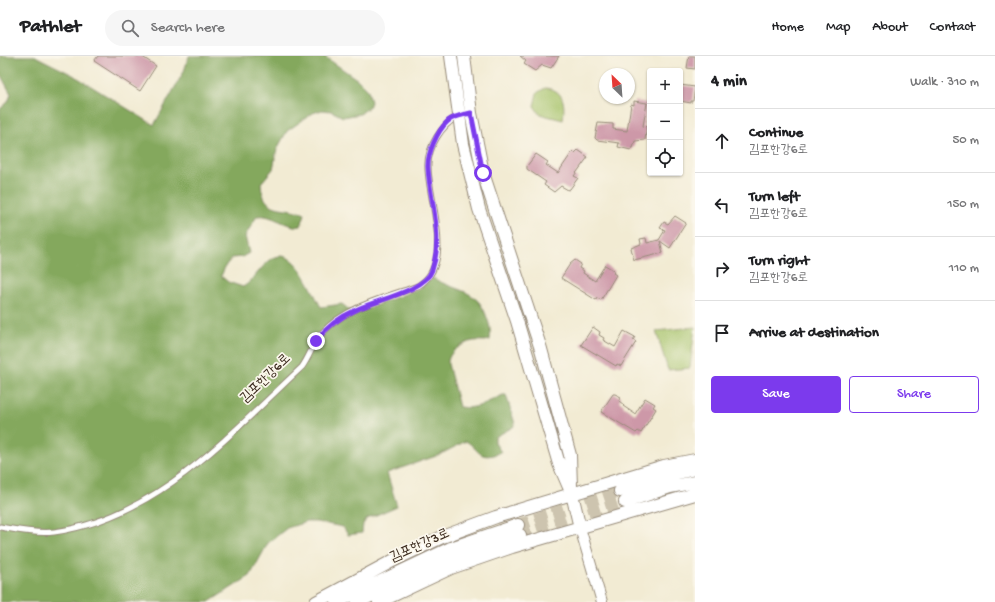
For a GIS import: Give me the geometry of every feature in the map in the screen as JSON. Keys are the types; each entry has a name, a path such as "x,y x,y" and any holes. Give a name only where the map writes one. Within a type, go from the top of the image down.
{"street":[{"path":"451,56 463,144 479,209 519,327 559,464 572,494 580,528 602,602"},
{"path":"464,56 471,113 483,173 539,342 570,455 572,494"},
{"path":"625,515 617,496 620,492 664,466 695,460"},
{"path":"620,492 664,476 695,469"},
{"path":"316,602 398,558 442,537 518,511 572,494 670,488 695,482"},
{"path":"379,602 522,535 580,528 695,494"},
{"path":"518,511 525,526 522,535"},
{"name":"김포한강3로","path":"337,602 451,548 522,535"},
{"name":"김포한강3로","path":"358,602 452,558 522,535"}],"lane":[{"name":"김포한강6로","path":"0,527 38,532 53,532 69,529 116,514 154,493 178,478 204,458 302,367 316,341 328,327 357,309 418,286 427,280 434,265 437,242 437,228 428,161 439,132 448,122 458,116 471,113"}],"green space":[{"path":"0,56 35,56 73,75 154,125 184,71 189,56 324,56 358,80 368,90 371,102 369,107 360,114 343,117 331,111 322,110 313,113 287,131 277,149 273,169 261,183 266,200 271,205 305,214 301,226 290,225 268,217 257,216 245,236 249,253 242,257 232,258 226,265 221,276 228,282 243,287 250,282 269,261 278,256 286,257 294,262 301,270 321,307 342,304 354,314 420,288 433,278 472,296 483,308 490,326 490,340 473,341 460,346 450,356 448,364 459,407 468,408 479,406 506,395 515,424 513,427 495,437 495,443 501,452 488,456 480,454 471,444 466,441 439,455 387,473 397,506 367,519 363,524 362,533 348,535 343,527 316,522 306,522 287,528 268,543 250,576 209,602 0,602 0,109 8,102 11,94 0,74"},
{"path":"545,88 552,89 560,95 564,109 563,120 543,115 539,113 534,106 537,93"},
{"path":"695,327 690,368 668,370 656,331"}],"building":[{"path":"98,56 141,56 156,66 140,91 94,61"},
{"path":"520,56 559,56 551,68 542,65 535,71 524,64 526,61"},
{"path":"689,56 695,56 695,69 687,68"},
{"path":"683,85 695,87 693,101 691,101 691,103 683,102"},
{"path":"635,101 647,103 643,126 647,127 645,140 635,141 631,150 618,147 619,143 597,140 595,138 598,123 613,124 613,129 627,131 631,104 634,105"},
{"path":"578,150 588,157 574,176 578,178 568,190 561,186 554,192 544,185 546,182 527,169 527,166 536,154 548,162 546,165 558,173 573,151 575,153"},
{"path":"675,216 686,223 670,248 660,241 663,253 634,260 631,248 641,244 640,239 646,238 647,243 659,240 665,230 660,228 664,222 668,224"},
{"path":"575,260 581,264 579,268 584,271 583,273 595,281 605,265 615,271 613,273 616,275 601,300 597,298 596,300 561,278 570,264"},
{"path":"593,327 600,332 599,335 604,338 603,340 615,347 624,331 635,337 633,340 636,342 621,366 617,364 616,366 581,345"},
{"path":"613,394 621,397 619,401 624,405 623,406 635,414 645,398 655,404 653,407 656,409 641,433 638,431 636,433 601,412"}],"tunnel":[{"path":"518,525 620,491"},
{"path":"520,535 625,502"}],"route":[{"path":"316,341 328,327 344,316 374,302 418,286 430,276 435,260 437,228 428,161 439,132 448,122 458,116 471,113 483,173"}]}
